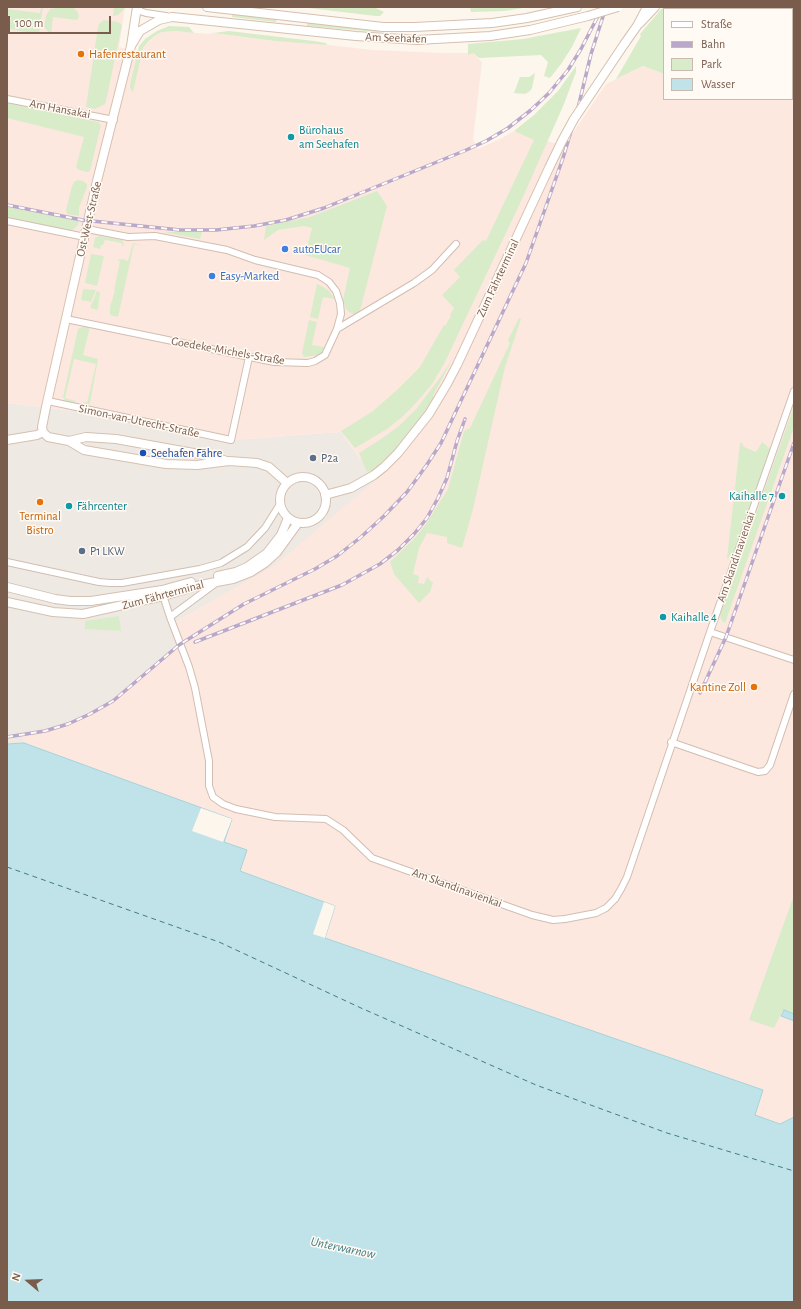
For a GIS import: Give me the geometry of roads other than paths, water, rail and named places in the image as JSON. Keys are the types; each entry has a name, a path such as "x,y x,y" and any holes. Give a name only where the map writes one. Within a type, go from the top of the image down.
{"street":[{"name":"Am Seehafen","path":"138,7 140,11 159,16 382,38 418,40 490,36 530,30 618,7"},
{"name":"Ost-West-Straße","path":"43,432 42,427 85,237 131,46 138,7"},
{"name":"Am Seehafen","path":"206,7 383,27 455,26 508,20 577,7"},
{"name":"Zum Fährterminal","path":"325,495 351,488 362,483 379,471 390,462 405,445 429,414 457,365 549,168 574,120 637,26 647,7"},
{"name":"Zum Fährterminal","path":"637,26 655,7"},
{"name":"Am Seehafen","path":"131,46 140,31 159,20 172,17"},
{"name":"Am Hansakai","path":"7,98 114,120"},
{"path":"7,221 85,237"},
{"name":"Goedeke-Michels-Straße","path":"66,320 274,362 308,363 325,355 337,329 341,314 340,303 336,291 329,282 318,275 255,260 221,249 155,236 128,237 87,229"},
{"path":"337,329 414,284 432,270 456,244"},
{"name":"Simon-van-Utrecht-Straße","path":"48,401 231,440 249,357"},
{"name":"Am Skandinavienkai","path":"162,593 195,688 209,761 209,786 213,797 223,804 236,809 275,817 326,819 343,830 372,858 541,918 565,919 596,913 606,908 615,899 626,877 794,391"},
{"path":"7,440 37,435 43,432 48,437 69,442 84,450 166,464 198,465 229,461 252,462 265,466 279,475 287,483 296,478 302,477 312,479 320,485 325,495 325,505 321,514 308,522 298,523 288,518 283,512 280,504"},
{"path":"69,442 86,438 116,439 229,461"},
{"name":"Zum Fährterminal","path":"7,562 110,584 205,568 221,563 247,547 264,528 280,504 281,493 287,483"},
{"name":"Zum Fährterminal","path":"7,587 70,601 91,601 162,593 200,580 231,573 247,567 257,561 275,544 281,535 288,518"},
{"name":"Zum Fährterminal","path":"7,602 53,612 83,614 162,593 239,576 251,572 265,563 277,552 298,523"},
{"path":"170,617 218,581"},
{"path":"710,632 794,660"},
{"path":"672,742 758,772 765,771 770,765 794,694"}],"water":[{"name":"Unterwarnow","path":"24,743 232,819 224,842 247,850 240,871 335,906 325,938 763,1090 755,1115 780,1124 794,1117 794,1302 7,1302 7,744"},
{"path":"784,1010 794,1014 794,1021 781,1016"}],"railway":[{"path":"7,737 45,731 68,724 113,701 179,645 244,604 315,569 337,556 384,516 407,492 441,443 526,263 563,158 578,108 591,54 606,7"},
{"path":"7,205 82,220 180,230 216,230 254,226 286,220 324,208 464,151 486,141 508,128 531,110 549,93 568,70 598,16"},
{"path":"195,642 342,585 380,564 398,550 427,518 438,498 447,478 457,441 465,419"},
{"path":"700,693 726,637 794,443"}],"place":[{"name":"Hafenrestaurant","path":"81,54"},
{"name":"Bürohaus am Seehafen","path":"291,137"},
{"name":"autoEUcar","path":"285,249"},
{"name":"Easy-Marked","path":"212,276"},
{"name":"Seehafen Fähre","path":"143,453"},
{"name":"P2a","path":"313,458"},
{"name":"Kaihalle 7","path":"782,496"},
{"name":"Terminal Bistro","path":"40,502"},
{"name":"Fährcenter","path":"69,506"},
{"name":"P1 LKW","path":"82,551"},
{"name":"Kaihalle 4","path":"663,617"},
{"name":"Kantine Zoll","path":"754,687"}]}
